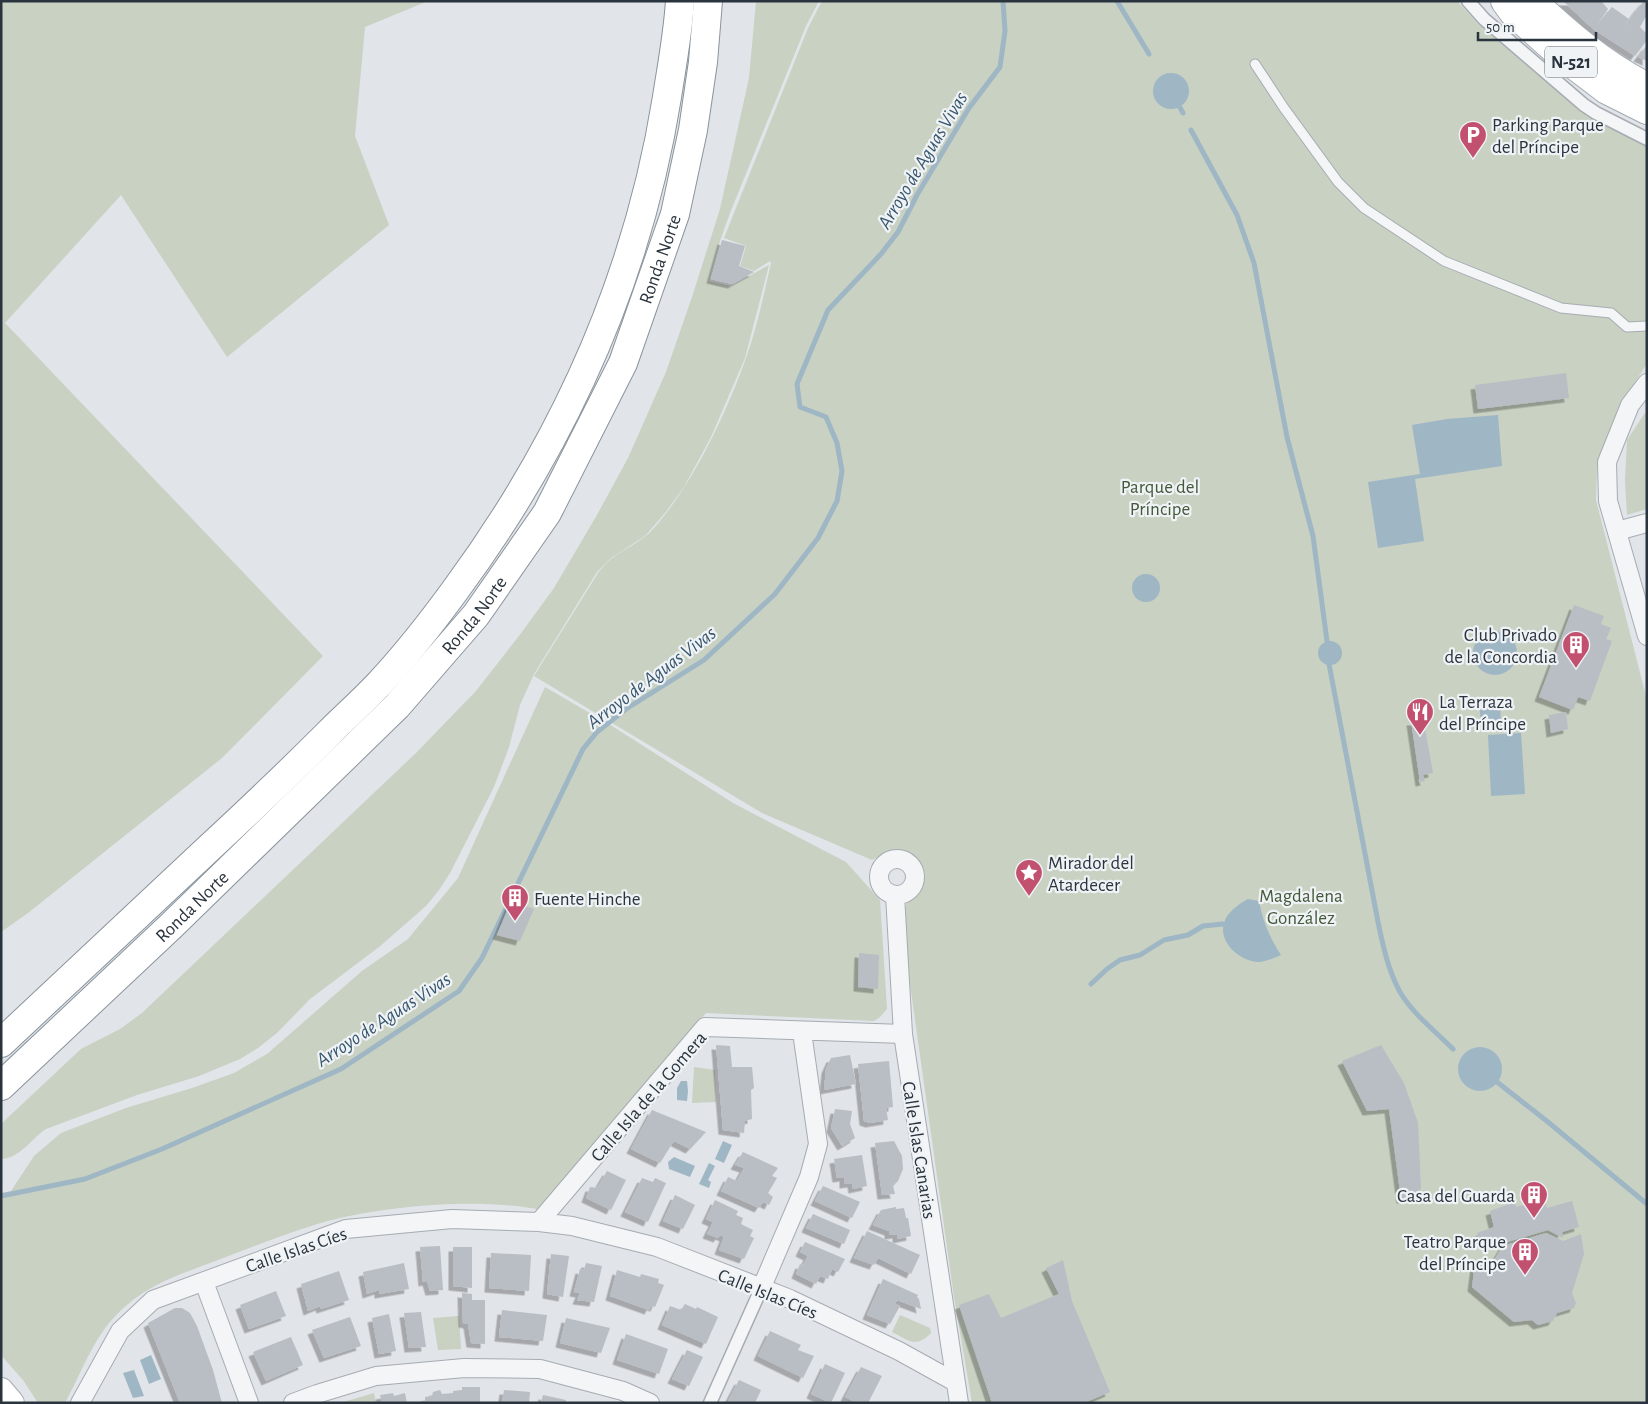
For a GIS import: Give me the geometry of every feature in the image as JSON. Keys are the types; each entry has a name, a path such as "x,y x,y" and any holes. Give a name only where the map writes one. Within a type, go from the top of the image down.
{"main road":[{"name":"Ronda Norte","path":"1,1043 262,799 380,683 433,621 478,560 523,491 560,425 592,356 622,279 645,206 660,138 680,1"},
{"name":"Ronda Norte","path":"1,1086 171,926 397,706 476,615 546,513 623,363 675,214 693,130 703,62 708,1"},
{"name":"N-521","path":"1505,1 1513,12 1561,55 1607,90 1647,110"},
{"name":"N-521","path":"1532,1 1583,46 1621,74 1647,87"},
{"path":"1,1390 12,1403"}],"street":[{"path":"1468,1 1484,19 1584,105 1596,114 1647,139"},
{"path":"1645,627 1608,501 1607,462 1630,406 1647,382"},
{"path":"1617,531 1647,523"},
{"name":"Calle Islas Canarias","path":"895,895 903,1034 959,1403"},
{"name":"Calle Isla de la Gomera","path":"539,1222 705,1027 802,1032 903,1034"},
{"path":"710,1403 809,1177 818,1144 802,1032"},
{"path":"559,1200 572,1226"},
{"name":"Calle Islas Cíes","path":"80,1403 120,1330 153,1300 346,1229 452,1219 539,1222 572,1226 658,1247 790,1299 899,1351 955,1382"},
{"path":"204,1282 249,1403"},
{"path":"293,1403 376,1376 464,1368 540,1369 623,1391 650,1403"},
{"name":"Calle Islas Cíes","path":"90,1403 95,1377"}],"lane":[{"path":"1255,64 1284,108 1338,182 1364,208 1444,261 1561,308 1611,313 1628,327 1647,326"}],"green space":[{"path":"1,1 428,1 365,27 355,136 389,225 227,357 121,195 5,323 323,656 222,758 28,913 1,932"},
{"path":"756,1 819,1 806,26 730,213 709,281 731,286 769,265 745,358 711,437 684,487 645,536 611,558 597,572 534,674 520,705 509,747 494,787 450,873 439,890 426,906 379,947 310,999 278,1032 258,1048 240,1059 199,1076 137,1095 46,1129 14,1156 1,1159 1,1124 81,1049 120,1029 142,1013 417,752 476,691 554,588 628,458 666,372 692,297 720,209 749,78"},
{"name":"Parque del Príncipe","path":"822,1 1457,1 1478,24 1587,116 1647,146 1647,363 1617,413 1597,467 1596,500 1647,700 1647,1403 972,1403 954,1297 900,913 907,905 922,876 917,860 895,849 872,860 762,813 534,676 600,571 611,559 649,533 682,491 707,448 729,402 754,335 771,263 770,261 754,271 740,266 746,246 724,238 808,28"},
{"path":"1645,413 1647,413 1647,509 1627,515 1625,481 1627,440"},
{"path":"545,687 612,726 733,803 846,862 880,900 887,1009 874,1021 706,1013 542,1210 519,1206 468,1204 414,1207 363,1213 278,1237 194,1269 148,1290 116,1315 98,1338 65,1403 38,1403 23,1380 1,1355 1,1193 11,1191 34,1156 61,1133 126,1108 234,1073 267,1054 362,971 408,939 458,878"},
{"path":"694,1067 715,1070 716,1102 692,1103"},
{"path":"900,1315 930,1328 931,1333 921,1341 912,1342 892,1332"},
{"path":"459,1316 461,1349 438,1350 433,1318"},
{"path":"374,1393 376,1403 340,1403"}],"water":[{"path":"1171,73 1178,74 1184,78 1188,84 1188,98 1184,104 1178,108 1171,109 1164,108 1158,104 1154,98 1153,91 1154,84 1158,78 1164,74"},
{"path":"1498,415 1502,466 1415,479 1424,541 1378,548 1368,482 1420,474 1412,425 1447,419"},
{"path":"1146,574 1156,578 1160,588 1156,598 1146,602 1136,598 1132,588 1136,578"},
{"path":"1499,631 1511,637 1516,644 1516,662 1511,669 1504,674 1491,675 1483,672 1476,665 1473,649 1476,641 1483,634"},
{"path":"1330,641 1335,642 1341,648 1341,658 1335,664 1330,665 1325,664 1319,658 1318,653 1319,648 1325,642"},
{"path":"1500,701 1501,723 1481,725 1479,702"},
{"path":"1521,733 1525,794 1491,796 1488,735"},
{"path":"1248,899 1259,901 1267,930 1281,955 1262,962 1245,959 1232,950 1224,938 1224,923 1228,915"},
{"path":"1480,1047 1492,1051 1498,1057 1502,1069 1498,1081 1492,1087 1480,1091 1468,1087 1462,1081 1458,1069 1462,1057 1468,1051"},
{"path":"681,1081 687,1081 687,1101 677,1100 677,1088"},
{"path":"723,1141 732,1145 724,1163 715,1159"},
{"path":"674,1157 695,1166 690,1177 669,1169 668,1162"},
{"path":"709,1163 715,1166 708,1180 711,1182 709,1188 699,1184"},
{"path":"151,1355 161,1379 149,1384 140,1360"},
{"path":"134,1370 144,1396 133,1398 123,1373"}],"building":[{"path":"1563,1 1601,1 1608,9 1596,26 1612,7 1629,19 1621,31 1644,1 1647,1 1647,18 1645,18 1640,27 1647,34 1647,40 1635,56 1593,29"},
{"path":"1647,45 1647,61 1638,57"},
{"path":"722,240 745,246 739,266 754,272 732,284 711,279"},
{"path":"1566,373 1569,398 1478,409 1475,385"},
{"name":"Club Privado de la Concordia","path":"1574,605 1604,616 1601,624 1611,628 1606,639 1612,641 1590,701 1578,697 1573,710 1539,697"},
{"name":"La Terraza del Príncipe","path":"1422,712 1433,773 1423,775 1425,781 1420,782 1411,721 1419,721 1418,713"},
{"path":"1566,712 1568,729 1551,733 1549,715"},
{"name":"Fuente Hinche","path":"511,901 534,909 520,941 497,935"},
{"path":"859,953 879,955 878,989 858,987"},
{"path":"716,1045 730,1046 732,1067 752,1067 754,1088 751,1090 752,1119 745,1121 744,1133 723,1130"},
{"path":"1381,1045 1404,1083 1418,1123 1421,1188 1418,1198 1401,1199 1389,1109 1367,1111 1342,1061"},
{"path":"850,1055 856,1084 824,1090 826,1069 831,1058"},
{"path":"889,1061 893,1107 886,1108 888,1120 870,1123 864,1121 858,1064"},
{"path":"835,1109 852,1111 850,1124 855,1138 842,1146 831,1128"},
{"path":"652,1110 706,1132 690,1149 674,1141 660,1163 631,1149"},
{"path":"894,1141 902,1156 903,1169 898,1181 893,1186 895,1194 882,1195 875,1143"},
{"path":"743,1152 778,1168 772,1176 777,1178 768,1193 773,1197 769,1205 763,1202 759,1208 721,1191 728,1177 737,1181 744,1168 735,1165"},
{"path":"862,1155 867,1186 853,1189 852,1183 844,1184 844,1177 837,1178 834,1159"},
{"path":"607,1171 626,1180 611,1210 586,1198 590,1187 597,1188"},
{"path":"642,1178 653,1182 655,1178 666,1183 648,1222 625,1212"},
{"path":"823,1186 860,1202 852,1218 815,1201"},
{"path":"675,1195 695,1205 683,1229 663,1221"},
{"name":"Casa del Guarda","path":"1544,1199 1547,1208 1572,1201 1579,1227 1562,1232 1563,1238 1548,1230 1500,1244 1496,1236 1481,1243 1477,1233 1494,1227 1490,1211 1515,1202 1516,1207"},
{"path":"715,1200 738,1211 736,1215 743,1218 741,1224 753,1230 750,1236 754,1238 744,1259 719,1250 724,1237 720,1235 718,1238 707,1234 713,1222 706,1219"},
{"path":"896,1207 896,1209 904,1208 911,1236 897,1239 897,1234 889,1235 889,1231 873,1225 881,1210"},
{"path":"813,1214 850,1230 844,1244 806,1228"},
{"path":"867,1231 920,1255 911,1274 878,1258 874,1265 854,1258"},
{"name":"Teatro Parque del Príncipe","path":"1546,1233 1563,1241 1581,1234 1584,1254 1572,1293 1576,1303 1574,1308 1557,1313 1553,1321 1538,1325 1532,1320 1514,1322 1472,1287 1475,1264 1492,1263 1503,1246"},
{"path":"805,1242 845,1259 838,1272 832,1269 828,1279 820,1276 816,1284 796,1274 800,1264 803,1265 808,1256 800,1252"},
{"path":"440,1246 443,1290 430,1291 427,1281 423,1282 420,1247"},
{"path":"453,1247 472,1247 472,1288 453,1286"},
{"path":"491,1253 531,1255 529,1291 489,1288"},
{"path":"551,1254 569,1256 563,1297 547,1294"},
{"path":"1063,1260 1072,1301 1110,1392 1084,1403 992,1403 959,1305 989,1294 1001,1318 1059,1294 1046,1268"},
{"path":"404,1263 409,1289 379,1294 379,1290 367,1294 363,1272"},
{"path":"586,1263 602,1266 594,1302 577,1300 580,1293 574,1292 580,1269 584,1270"},
{"path":"617,1270 640,1277 641,1274 659,1279 658,1283 664,1285 655,1307 651,1306 649,1310 610,1296"},
{"path":"339,1271 349,1300 321,1309 320,1306 308,1311 301,1284"},
{"path":"883,1279 918,1295 921,1309 897,1300 895,1304 900,1306 890,1324 867,1315"},
{"path":"276,1291 286,1316 249,1329 240,1305"},
{"path":"462,1293 472,1294 472,1300 485,1300 485,1344 471,1343 468,1324 463,1323"},
{"path":"685,1304 696,1309 697,1307 718,1317 706,1344 662,1325 670,1306 681,1310"},
{"path":"175,1308 182,1308 190,1313 197,1326 213,1370 222,1403 180,1403 148,1323"},
{"path":"502,1310 547,1315 543,1341 499,1337"},
{"path":"421,1312 426,1347 409,1348 404,1313"},
{"path":"389,1314 396,1351 379,1354 372,1318"},
{"path":"350,1317 361,1346 324,1358 312,1330"},
{"path":"566,1318 610,1328 601,1353 560,1343"},
{"path":"770,1331 801,1345 798,1350 814,1356 803,1378 758,1356"},
{"path":"626,1334 668,1349 659,1374 617,1360"},
{"path":"291,1337 303,1365 266,1381 253,1352"},
{"path":"687,1350 703,1357 689,1386 672,1379"},
{"path":"825,1364 845,1373 831,1403 811,1394"},
{"path":"861,1367 882,1376 868,1403 857,1403 845,1397"},
{"path":"739,1380 761,1390 755,1403 727,1403"},
{"path":"462,1387 480,1387 480,1403 425,1403 425,1397 432,1396 433,1392 440,1390 442,1394 453,1393 453,1391 462,1390"},
{"path":"504,1390 530,1392 529,1403 502,1403"},
{"path":"393,1393 394,1396 405,1393 407,1403 382,1403 380,1395"},
{"path":"543,1395 566,1400 566,1403 541,1403"}],"waterway":[{"name":"Arroyo de Aguas Vivas","path":"1,1196 85,1179 162,1149 341,1069 459,991 482,958 583,749 597,732 626,709 704,660 775,594 818,538 837,501 842,471 837,443 826,417 800,407 797,384 828,310 881,254 898,232 917,195 969,108 1000,67 1005,31 1003,1"},
{"path":"1117,1 1149,54"},
{"path":"1177,102 1183,113"},
{"path":"1191,130 1237,215 1254,263 1287,437 1313,536 1327,641"},
{"path":"1329,664 1378,922 1389,967 1405,1000 1453,1049"},
{"path":"1091,984 1120,960 1140,955 1164,940 1188,935 1203,926 1223,924"},
{"path":"1497,1082 1647,1204"}],"place":[{"name":"Parking Parque del Príncipe","path":"1473,159"},
{"name":"Club Privado de la Concordia","path":"1576,669"},
{"name":"La Terraza del Príncipe","path":"1420,736"},
{"name":"Mirador del Atardecer","path":"1029,897"},
{"name":"Fuente Hinche","path":"515,922"},
{"name":"Casa del Guarda","path":"1534,1219"},
{"name":"Teatro Parque del Príncipe","path":"1525,1276"}],"park label":[{"name":"Magdalena González","path":"1301,906"}]}
